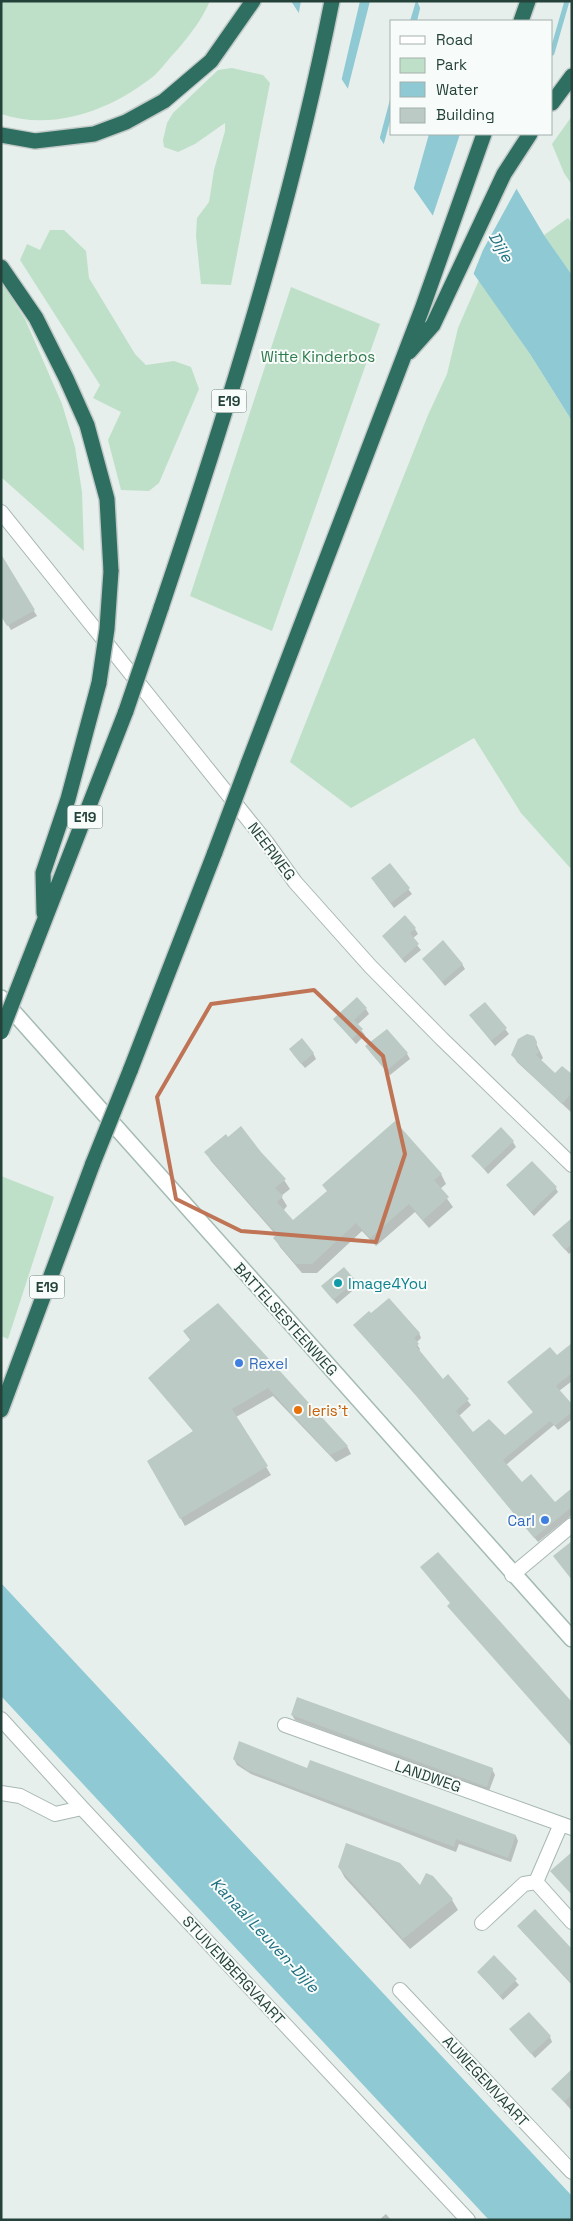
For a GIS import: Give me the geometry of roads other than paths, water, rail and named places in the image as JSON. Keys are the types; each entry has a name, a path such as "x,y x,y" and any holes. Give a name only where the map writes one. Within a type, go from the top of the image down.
{"highway":[{"name":"E19","path":"1,1032 126,711 214,450 262,290 305,122 332,1"},
{"path":"521,20 528,1"},
{"path":"1,135 35,141 45,140 94,134 126,122 164,101 192,79 211,61 252,4"},
{"path":"553,102 572,76"},
{"name":"E19","path":"1,1410 93,1163 215,852 422,309 484,135"},
{"path":"402,361 433,325 504,174 529,135"},
{"path":"1,267 36,318 66,378 87,425 107,499 111,571 107,629 98,683 68,799 44,873 44,923"}],"main road":[{"name":"BATTELSESTEENWEG","path":"1,998 512,1575 572,1640"}],"street":[{"name":"NEERWEG","path":"1,512 261,836 295,882 383,980 572,1165"},
{"path":"512,1575 572,1525"},
{"name":"STUIVENBERGVAART","path":"1,1719 468,2220"},
{"name":"LANDWEG","path":"285,1726 566,1826"},
{"path":"1,1793 20,1796 55,1814 82,1808"},
{"path":"536,1882 566,1826"},
{"path":"536,1882 572,1922"},
{"path":"482,1923 524,1884 536,1882"},
{"name":"AUWEGEMVAART","path":"400,1990 572,2172"}],"water":[{"name":"Dijle","path":"291,1 417,1 426,20 390,20 390,135 485,135 544,235 572,275 572,421 530,354 398,166"},
{"name":"Kanaal Leuven-Dijle","path":"1,1583 572,2196 572,2220 489,2220 1,1696"}],"waterway":[{"path":"553,50 567,1"}],"place":[{"name":"Image4You","path":"338,1283"},
{"name":"Rexel","path":"239,1363"},
{"name":"Ieris't","path":"298,1410"},
{"name":"Carl","path":"545,1520"}],"park label":[{"name":"Witte Kinderbos","path":"318,356"}]}
